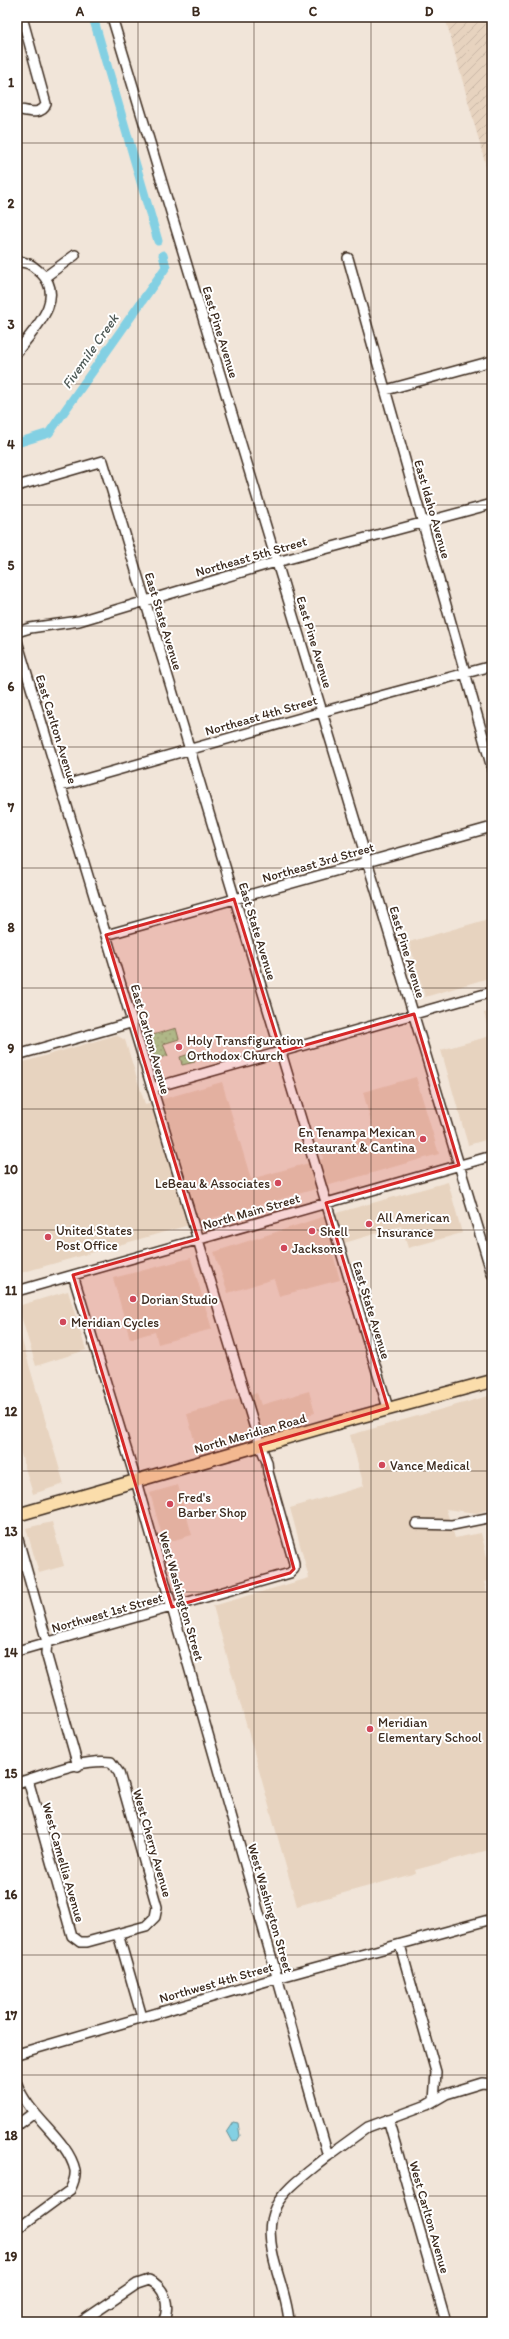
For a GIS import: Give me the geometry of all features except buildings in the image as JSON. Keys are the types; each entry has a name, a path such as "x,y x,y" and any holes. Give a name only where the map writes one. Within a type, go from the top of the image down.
{"main road":[{"name":"North Meridian Road","path":"17,1515 388,1408 492,1381"}],"street":[{"path":"17,109 40,112 45,108 46,104 22,17"},
{"name":"East Pine Avenue","path":"112,17 492,1274"},
{"path":"45,277 75,255"},
{"name":"East Idaho Avenue","path":"348,258 492,768"},
{"path":"17,262 31,264 45,277 52,294 50,304 17,352"},
{"path":"386,390 492,361"},
{"name":"East State Avenue","path":"17,486 103,461 388,1408"},
{"name":"Northeast 5th Street","path":"17,632 30,628 79,621 144,600 277,562 492,504"},
{"name":"East Carlton Avenue","path":"17,641 106,936 134,1022 152,1088 260,1445"},
{"name":"Northeast 4th Street","path":"61,786 322,711 492,666"},
{"name":"Northeast 3rd Street","path":"106,936 492,827"},
{"path":"152,1088 492,992"},
{"path":"17,1055 134,1022"},
{"name":"North Main Street","path":"17,1291 492,1156"},
{"name":"West Washington Street","path":"73,1275 136,1481 328,2156"},
{"name":"Northwest 1st Street","path":"17,1651 290,1574 294,1569 294,1563 268,1472 267,1462 260,1445"},
{"path":"416,1524 452,1525 492,1517"},
{"path":"17,1536 47,1642 46,1653 78,1766 17,1783"},
{"name":"West Cherry Avenue","path":"78,1766 97,1760 110,1762 119,1773 157,1907 155,1917 146,1926 118,1934"},
{"name":"West Camellia Avenue","path":"28,1780 72,1936 80,1942 87,1942 118,1934"},
{"name":"Northwest 4th Street","path":"17,2054 277,1978 492,1919"},
{"path":"118,1934 142,2017"},
{"path":"400,1945 436,2072 434,2101"},
{"path":"289,2322 269,2237 273,2212 280,2198 292,2185 328,2156 368,2127 413,2111 446,2094 482,2083 492,2084"},
{"path":"17,2084 33,2113 70,2158 75,2170 74,2181 70,2190 62,2198 17,2229"},
{"path":"17,2125 33,2113"},
{"name":"West Carlton Avenue","path":"388,2119 446,2322"},
{"path":"80,2322 143,2281 156,2283 163,2291 167,2305 163,2322"}],"highlighted area":[{"path":"234,899 281,1052 414,1014 459,1165 326,1203 388,1408 260,1445 294,1569 290,1573 172,1607 73,1275 198,1239 106,935"}],"shaded area":[{"path":"445,17 492,17 492,188"},
{"path":"492,918 492,977 425,997 409,942"},
{"path":"492,1011 492,1138 468,1145 441,1050 490,1036 484,1013"},
{"path":"116,1035 125,1040 145,1104 222,1082 251,1179 323,1159 321,1150 374,1134 363,1092 416,1077 439,1154 17,1274 17,1064"},
{"path":"448,1182 462,1233 408,1248 401,1226 331,1247 340,1280 279,1296 274,1279 228,1293 214,1252 322,1217"},
{"path":"191,1258 212,1329 158,1344 155,1332 130,1339 113,1278"},
{"path":"68,1291 86,1350 36,1366 18,1306"},
{"path":"17,1324 64,1484 33,1494 17,1441"},
{"path":"309,1391 315,1413 196,1447 187,1414 257,1393 261,1405"},
{"name":"Meridian Elementary School","path":"492,1395 492,1509 476,1513 446,1509 455,1538 481,1533 492,1577 492,1580 484,1582 492,1610 492,1849 415,1870 416,1873 297,1906 213,1606 309,1578 290,1508 364,1486 350,1435"},
{"path":"178,1485 192,1535 164,1543 150,1493"},
{"path":"52,1522 64,1566 39,1573 26,1528"}],"green space":[{"path":"145,1026 153,1035 176,1028 179,1039 163,1044 168,1056 155,1059"},
{"path":"193,1053 195,1062 182,1065 180,1057"}],"water":[{"path":"233,2122 238,2123 240,2136 237,2141 233,2142 227,2131"}],"waterway":[{"name":"Fivemile Creek","path":"93,17 158,241"},
{"name":"Fivemile Creek","path":"17,443 49,433 166,267 163,255"}],"place":[{"name":"Holy Transfiguration Orthodox Church","path":"179,1047"},
{"name":"En Tenampa Mexican Restaurant & Cantina","path":"423,1139"},
{"name":"LeBeau & Associates","path":"278,1183"},
{"name":"All American Insurance","path":"369,1224"},
{"name":"Shell","path":"312,1231"},
{"name":"United States Post Office","path":"48,1237"},
{"name":"Jacksons","path":"284,1248"},
{"name":"Dorian Studio","path":"133,1299"},
{"name":"Meridian Cycles","path":"63,1322"},
{"name":"Vance Medical","path":"382,1465"},
{"name":"Fred's Barber Shop","path":"170,1504"},
{"name":"Meridian Elementary School","path":"370,1729"}]}
